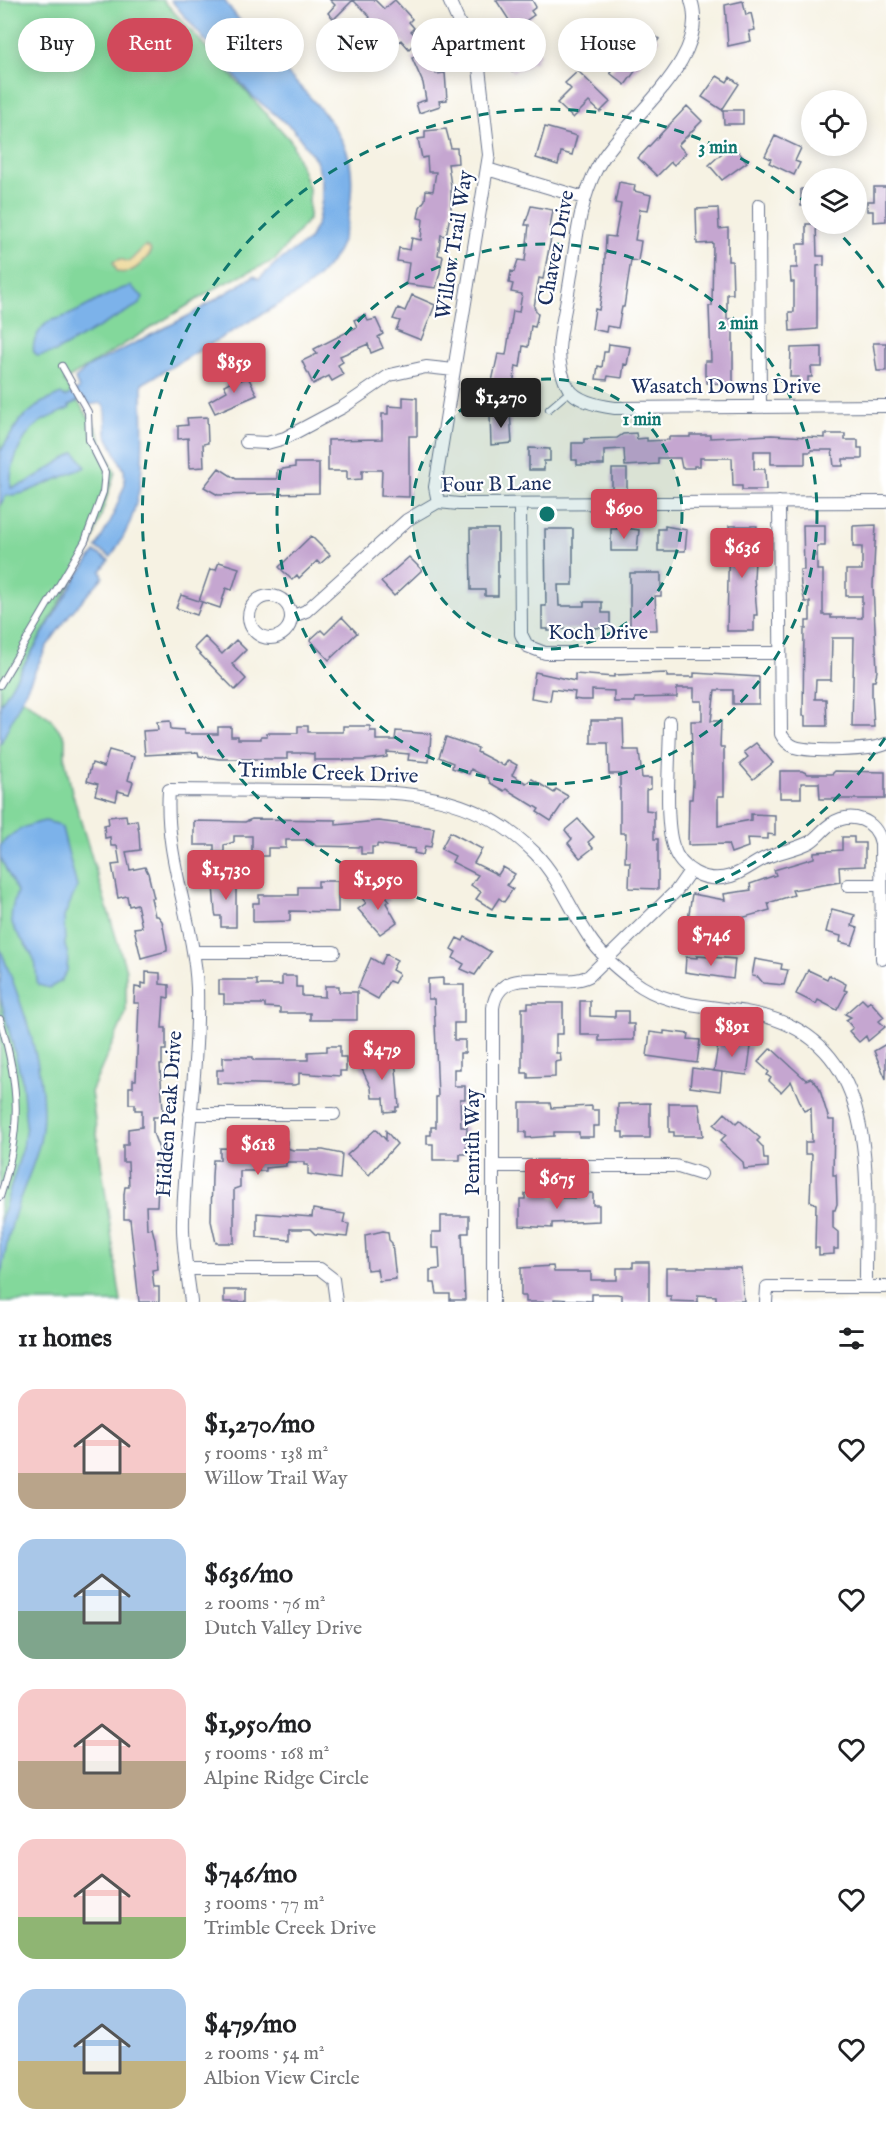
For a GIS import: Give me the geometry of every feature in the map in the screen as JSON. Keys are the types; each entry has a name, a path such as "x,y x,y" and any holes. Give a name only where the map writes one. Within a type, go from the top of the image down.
{"street":[{"name":"Willow Trail Way","path":"438,502 435,487 487,169 489,141 479,68 449,0"},
{"name":"Chavez Drive","path":"570,391 564,379 559,349 584,198 597,167 616,137 679,67 693,29 691,0"},
{"path":"487,169 584,198"},
{"path":"759,205 760,407"},
{"path":"246,441 267,443 285,438 343,407 390,375 426,367 454,370"},
{"name":"Wasatch Downs Drive","path":"570,391 591,403 615,408 886,406"},
{"name":"Four B Lane","path":"291,617 306,610 396,528 438,502 520,504 886,502"},
{"path":"779,502 779,725 785,741 803,748 873,748 886,744"},
{"name":"Koch Drive","path":"520,504 521,634 531,649 545,653 779,652"},
{"path":"670,722 671,839 676,853 690,871 708,877 729,877 769,856 805,844 836,821 859,818 869,822 880,838 882,959"},
{"name":"Hidden Peak Drive","path":"169,790 167,816 171,848 194,952 197,1009 183,1219 191,1302"},
{"name":"Trimble Creek Drive","path":"169,790 399,792 456,803 500,825 538,857 558,882 590,939 608,959 643,987 669,1000 704,1008 752,1013 778,1020 812,1039 833,1059 849,1084 864,1125 866,1287"},
{"path":"608,959 676,891 690,871"},
{"path":"848,885 881,885"},
{"path":"194,952 334,952"},
{"name":"Penrith Way","path":"493,1302 493,1008 496,995 504,985 519,980 579,980 589,976 608,959"},
{"path":"190,1114 334,1114"},
{"path":"493,1166 675,1166 701,1173"},
{"path":"187,1269 320,1269 333,1279 336,1302"},
{"path":"766,1302 766,1287 886,1287"}],"lane":[{"path":"0,685 85,541 103,492 105,472 89,440 88,412 62,366"},
{"path":"549,410 570,391"},
{"path":"0,1019 14,1081 18,1117 15,1146 0,1197"}],"green space":[{"path":"0,0 163,0 179,18 107,18 107,72 193,72 193,33 205,46 205,72 228,72 291,141 309,188 309,219 275,260 221,285 64,381 96,428 115,472 91,547 10,690 50,718 65,737 65,759 72,792 126,970 126,1013 91,1092 121,1302 0,1302"}],"sand":[{"path":"145,246 150,248 151,253 141,264 128,272 117,272 113,262 120,259 129,262"}],"water":[{"path":"171,0 224,0 238,18 205,18 205,40 193,26 193,18 186,18"},
{"path":"232,72 286,72 334,127 349,157 352,181 343,238 327,267 300,292 142,384 143,439 138,494 127,529 111,557 96,548 112,518 125,484 124,470 106,434 105,408 101,403 89,405 83,398 69,406 70,408 39,423 22,443 14,461 11,488 26,483 75,452 86,467 24,493 6,496 0,505 0,452 20,420 41,403 61,394 65,397 79,389 75,379 88,367 190,315 254,276 259,279 276,263 309,240 318,221 322,200 322,180 316,160 293,129 251,95"},
{"path":"131,286 143,297 140,304 55,352 38,356 34,352 33,348 38,335 50,321 72,314 113,292"},
{"path":"95,552 109,560 101,571 103,577 70,614 47,646 0,745 0,705 78,575"},
{"path":"45,821 62,828 77,887 64,917 65,946 68,955 67,971 60,982 49,988 38,985 35,960 14,928 11,914 17,892 0,857 0,846 10,836 26,827"},
{"path":"0,948 32,1040 42,1090 43,1113 39,1144 13,1221 0,1282 0,1223 23,1147 26,1125 22,1080 0,996"}],"building":[{"path":"330,0 353,0 333,18 328,13 335,5"},
{"path":"353,0 375,0 384,9 395,0 411,18 409,22 411,24 411,47 409,49 401,40 399,42 399,18 370,17"},
{"path":"496,0 532,0 536,7 531,11 534,15 530,18 508,18"},
{"path":"743,1 746,15 751,13 755,30 749,31 751,41 728,46 725,5"},
{"path":"418,72 445,73 447,100 439,101 440,106 419,113 416,103 426,100"},
{"path":"579,72 610,102 600,112 589,102 573,118 557,103 571,89 565,83"},
{"path":"611,72 635,72 625,85"},
{"path":"717,76 727,82 730,77 739,84 722,110 702,97"},
{"path":"687,106 702,121 678,145 686,153 674,165 671,162 657,176 638,158"},
{"path":"723,110 743,110 743,124 724,124"},
{"path":"545,127 577,136 572,155 561,152 558,165 536,158"},
{"path":"446,129 451,148 457,148 458,163 448,164 451,211 446,236 441,235 438,255 443,256 436,288 406,284 409,263 397,261 399,248 410,250 412,238 421,240 423,219 418,218 420,207 425,200 426,190 433,191 436,172 428,172 427,157 422,158 418,139 425,138 425,131"},
{"path":"775,136 801,148 795,161 800,163 794,175 769,163 771,159 765,156"},
{"path":"732,144 747,162 722,180 709,165"},
{"path":"619,182 635,185 634,191 651,195 648,210 640,209 635,240 641,241 638,261 631,260 624,307 622,307 618,328 607,326 606,332 592,329 595,309 599,310 604,279 606,236 615,237 621,204 615,203"},
{"path":"874,187 886,187 886,221 873,222 873,211 867,211 867,201 874,201"},
{"path":"531,206 553,210 549,233 552,233 543,279 539,278 534,307 538,314 535,327 531,326 528,347 523,346 520,367 516,366 510,404 491,400 493,388 491,386 498,354 506,355 513,311 519,312 522,294 511,292 513,284 509,283 511,271 514,272 518,260 525,261 529,225 525,225"},
{"path":"718,208 719,229 728,228 728,261 732,261 733,294 727,294 727,319 733,319 733,384 707,383 707,376 705,376 705,361 711,361 709,306 712,306 713,243 697,244 696,209"},
{"path":"806,234 816,234 817,256 824,256 824,265 817,266 817,329 790,331 789,312 794,312 794,282 791,282 790,268 797,268 797,244 806,244"},
{"path":"412,295 435,305 421,340 396,330 400,321 393,319 398,308 405,311"},
{"path":"365,315 368,321 376,319 383,334 378,337 383,348 371,353 368,344 340,356 343,362 338,365 343,375 332,381 329,376 313,384 302,361 317,354 314,349 357,327 354,320"},
{"path":"873,343 886,343 886,371 877,371"},
{"path":"609,344 630,347 627,365 624,364 622,378 608,376 607,380 596,379 598,366 602,367 604,352 608,352"},
{"path":"822,347 822,367 811,367 812,377 808,377 808,383 799,383 799,377 790,377 791,348"},
{"path":"239,377 241,380 248,377 257,395 215,413 209,401 227,391 224,385"},
{"path":"403,397 417,398 417,436 409,436 409,497 381,496 382,470 362,470 362,479 347,480 347,471 328,471 328,440 382,439 382,414 388,414 388,406 403,407"},
{"path":"510,412 512,443 491,445 490,415"},
{"path":"207,417 208,443 203,444 204,467 189,468 188,438 178,439 178,426 188,425 187,418"},
{"path":"636,433 637,439 647,438 647,441 669,440 669,437 690,437 690,435 710,435 710,438 771,435 825,438 825,434 845,434 845,440 858,440 858,448 862,448 862,459 843,459 843,466 834,466 832,450 811,450 811,452 805,452 805,464 771,464 771,451 754,451 754,469 765,469 766,490 742,490 742,486 733,486 732,458 700,458 700,466 694,466 694,468 682,468 680,458 658,458 658,464 625,466 624,449 604,450 604,465 577,465 577,460 572,460 572,443 584,443 584,439 617,438 623,434"},
{"path":"529,448 550,449 550,461 544,461 544,470 529,470"},
{"path":"295,463 319,463 319,493 218,495 204,487 219,468 236,479 277,479 277,470 295,467"},
{"path":"612,469 627,469 627,490 612,490"},
{"path":"803,525 825,525 825,546 817,546 817,570 823,570 823,615 831,615 831,618 862,618 862,596 846,596 846,570 862,570 862,547 853,547 853,526 876,525 873,585 877,671 875,681 872,681 874,727 852,727 854,638 832,638 831,680 816,680 815,699 826,699 827,726 805,726 805,716 803,716 804,629 806,629 806,621 810,621 810,602 805,602 801,586 800,570 804,570"},
{"path":"665,526 687,530 685,551 658,551 658,529 665,529"},
{"path":"729,526 757,526 754,578 757,615 754,615 754,631 727,631"},
{"path":"617,527 639,530 637,551 611,551 611,529 617,529"},
{"path":"470,529 498,529 498,596 485,596 485,590 471,590"},
{"path":"545,529 573,529 573,585 558,585 559,606 584,606 584,602 602,602 602,613 610,613 610,627 594,628 594,630 560,629 560,631 542,629 542,606 546,606"},
{"path":"311,536 330,555 320,564 317,561 299,578 297,575 292,580 279,567"},
{"path":"409,557 422,570 394,596 381,582"},
{"path":"219,562 239,568 232,590 226,588 220,608 199,601 210,569 216,570"},
{"path":"630,573 661,573 661,596 655,596 657,630 630,630"},
{"path":"181,595 202,602 197,615 176,608"},
{"path":"342,617 357,633 329,660 310,640 321,630 325,634"},
{"path":"205,637 222,654 236,640 246,650 232,664 246,679 235,690 194,648"},
{"path":"535,672 575,681 575,674 614,677 614,675 667,673 667,677 694,677 694,673 759,677 759,704 733,704 733,690 715,690 711,721 721,721 720,747 724,747 724,796 718,796 718,826 751,820 751,814 775,815 775,835 768,834 768,839 747,838 748,847 731,853 728,844 688,845 689,799 692,799 693,783 691,721 702,721 702,701 694,701 694,688 677,688 677,697 635,698 635,702 614,702 614,691 592,690 592,700 581,700 574,699 575,692 552,689 550,701 531,698"},
{"path":"591,720 623,720 624,750 639,750 642,778 651,778 651,789 646,790 646,810 654,811 654,839 658,839 658,889 629,888 630,862 625,862 626,833 620,833 620,774 609,774 608,743 591,743"},
{"path":"170,721 171,729 184,730 184,734 218,734 218,727 231,727 231,736 238,736 238,739 261,739 261,736 267,736 267,733 298,733 298,726 308,726 308,732 343,732 343,726 370,726 370,731 376,731 376,740 395,740 396,731 431,734 429,762 408,760 409,754 387,752 387,757 364,760 314,760 314,754 304,753 287,753 287,759 219,759 199,756 198,752 145,755 143,731 158,730 157,722"},
{"path":"446,737 478,748 477,752 504,766 508,760 517,765 512,775 526,783 532,779 554,793 556,789 568,796 551,821 537,812 539,809 506,789 504,791 490,783 488,778 471,769 469,774 452,768 453,763 439,757"},
{"path":"756,743 773,763 753,779 740,764 748,757 744,752"},
{"path":"109,750 134,757 128,780 133,782 129,794 118,791 116,801 95,795 98,784 87,781 92,763 104,767"},
{"path":"780,771 802,771 808,774 832,774 835,771 885,772 885,799 820,799 819,783 801,783 801,798 780,798"},
{"path":"126,815 127,822 137,820 139,833 140,850 126,852 130,870 145,867 148,873 154,898 151,898 155,916 162,921 167,947 167,951 141,958 134,928 142,927 137,904 129,906 127,896 118,898 112,865 120,864 117,846 111,846 110,837 105,838 104,825 109,824 108,817"},
{"path":"252,819 336,820 336,825 378,821 434,828 431,847 425,846 423,855 414,853 415,849 377,844 377,847 372,847 372,854 361,854 361,847 316,846 310,840 286,840 286,848 268,848 268,856 252,856 252,836 234,836 234,842 224,845 224,852 214,852 214,845 194,845 194,821 245,822"},
{"path":"578,819 594,837 588,842 593,848 580,858 568,843 572,839 565,830"},
{"path":"450,832 482,849 474,863 498,875 503,867 515,874 507,885 513,889 504,902 499,898 492,909 476,899 481,892 471,885 478,875 452,862 455,856 441,849"},
{"path":"842,837 854,837 854,843 865,843 865,866 839,867 840,882 792,890 794,895 768,903 770,910 741,918 741,922 718,925 688,920 692,894 725,900 724,894 751,890 750,884 776,875 774,870 814,858 814,852 842,850"},
{"path":"236,876 236,927 221,927 221,916 216,916 215,912 213,885 219,885 219,878"},
{"path":"318,881 338,881 338,912 290,911 290,921 253,922 253,903 259,903 259,895 298,895 298,887 318,887"},
{"path":"374,889 377,894 382,891 390,901 386,903 397,922 380,934 358,909 366,903 362,898"},
{"path":"832,909 855,915 852,926 858,928 852,945 840,942 841,936 826,932"},
{"path":"465,937 491,952 475,975 461,969 464,964 453,958 456,952 451,949 457,938 463,941"},
{"path":"386,954 397,960 392,970 399,974 394,983 389,981 378,999 358,988 371,958 381,964"},
{"path":"697,956 735,959 733,979 685,972 686,957 697,958"},
{"path":"755,959 782,964 781,969 788,970 784,985 763,983 758,977 752,976"},
{"path":"808,970 827,979 829,975 846,984 844,990 847,991 837,1010 818,1000 816,1004 796,994"},
{"path":"146,972 160,973 160,984 169,985 169,998 164,997 162,1028 166,1028 166,1050 162,1050 162,1065 160,1065 163,1110 162,1117 153,1117 153,1133 159,1149 159,1162 154,1162 154,1183 158,1183 157,1206 146,1206 147,1229 152,1228 155,1240 158,1269 152,1270 154,1287 159,1287 159,1302 139,1302 130,1219 124,1219 125,1187 129,1187 128,1162 123,1162 123,1145 128,1145 128,1129 142,1127 142,1110 135,1110 135,1104 129,1104 129,1087 133,1087 133,1080 136,1080 139,1003 134,1003 135,987 141,988 141,983 146,984"},
{"path":"282,976 296,976 296,987 302,987 302,996 325,997 325,986 339,986 339,992 357,992 357,1020 310,1020 310,1013 280,1013 280,1008 265,1007 265,1004 224,1004 224,994 219,994 219,980 257,980 257,985 282,985"},
{"path":"443,978 443,985 464,985 464,1023 454,1023 454,1040 465,1040 465,1053 460,1053 460,1069 454,1069 454,1086 465,1086 465,1099 460,1099 461,1127 467,1127 466,1154 460,1154 460,1160 433,1160 433,1144 427,1144 427,1135 431,1135 431,1127 436,1127 436,1097 438,1097 434,999 428,999 428,979"},
{"path":"862,999 867,1004 870,1001 884,1017 879,1021 885,1027 868,1041 866,1036 859,1042 849,1031 853,1028 846,1020 851,1017 845,1014"},
{"path":"580,1001 590,1001 590,1016 615,1017 615,1011 628,1011 628,1024 634,1024 634,1040 599,1041 599,1035 580,1035"},
{"path":"528,1003 563,1003 563,1034 556,1034 556,1053 560,1053 561,1061 555,1062 555,1077 528,1078 528,1073 522,1073 522,1008 528,1008"},
{"path":"664,1031 689,1034 688,1039 700,1040 697,1063 647,1056 650,1032 664,1034"},
{"path":"719,1039 736,1041 736,1045 751,1047 747,1075 714,1071"},
{"path":"886,1044 886,1079 874,1051"},
{"path":"327,1046 340,1046 340,1057 346,1057 346,1071 340,1071 340,1076 299,1073 299,1084 294,1085 217,1083 217,1070 223,1070 223,1057 253,1057 253,1060 308,1060 308,1052 327,1051"},
{"path":"771,1048 806,1080 811,1078 819,1087 829,1120 834,1120 833,1175 836,1175 837,1204 833,1210 833,1228 838,1232 838,1249 834,1249 834,1254 819,1255 819,1248 815,1248 816,1204 810,1201 812,1154 805,1154 805,1142 812,1142 811,1108 804,1111 791,1081 781,1092 769,1081 771,1078 767,1075 769,1072 758,1062"},
{"path":"384,1054 387,1061 392,1058 396,1069 399,1107 396,1107 396,1111 385,1112 384,1098 372,1098 371,1088 359,1063"},
{"path":"692,1068 722,1072 720,1091 690,1087"},
{"path":"520,1103 550,1103 551,1108 592,1106 592,1110 599,1110 599,1126 593,1126 593,1137 579,1137 579,1132 554,1132 554,1136 526,1138 526,1132 520,1132"},
{"path":"650,1103 650,1138 623,1138 623,1132 618,1132 618,1104"},
{"path":"669,1103 699,1103 703,1136 674,1136 674,1132 669,1132"},
{"path":"725,1113 736,1123 739,1120 760,1138 757,1141 763,1147 764,1159 768,1159 768,1167 744,1169 743,1162 720,1141 726,1135 714,1125"},
{"path":"376,1129 386,1140 386,1131 397,1144 369,1175 347,1155"},
{"path":"274,1141 287,1141 287,1148 293,1150 323,1150 342,1154 340,1179 308,1174 308,1165 304,1165 304,1162 286,1162 286,1166 266,1168 266,1171 240,1171 240,1187 234,1189 234,1243 216,1243 211,1221 213,1160 220,1160 220,1148 257,1149 257,1143 274,1144"},
{"path":"552,1193 552,1198 579,1198 579,1193 593,1193 593,1205 599,1205 599,1221 552,1223 552,1228 520,1226 520,1199 525,1199 525,1194"},
{"path":"313,1209 345,1214 343,1223 349,1224 347,1237 315,1234 310,1229 290,1229 290,1240 257,1237 257,1213 312,1217"},
{"path":"441,1216 469,1216 469,1233 462,1233 465,1300 450,1300 450,1294 437,1294 435,1283 430,1283 430,1270 440,1269 439,1248 432,1248 432,1232 441,1232"},
{"path":"388,1232 392,1243 396,1279 379,1281 377,1269 367,1270 365,1235"},
{"path":"633,1262 649,1262 649,1302 622,1302 622,1295 617,1294 592,1294 592,1301 554,1299 554,1302 526,1302 526,1296 521,1296 521,1268 553,1266 554,1272 591,1272 591,1280 617,1280 617,1268 633,1268"},
{"path":"666,1268 741,1268 744,1301 716,1301 716,1296 698,1295 698,1302 671,1301 671,1296 666,1296"},
{"path":"224,1290 246,1290 246,1302 224,1302"}]}
